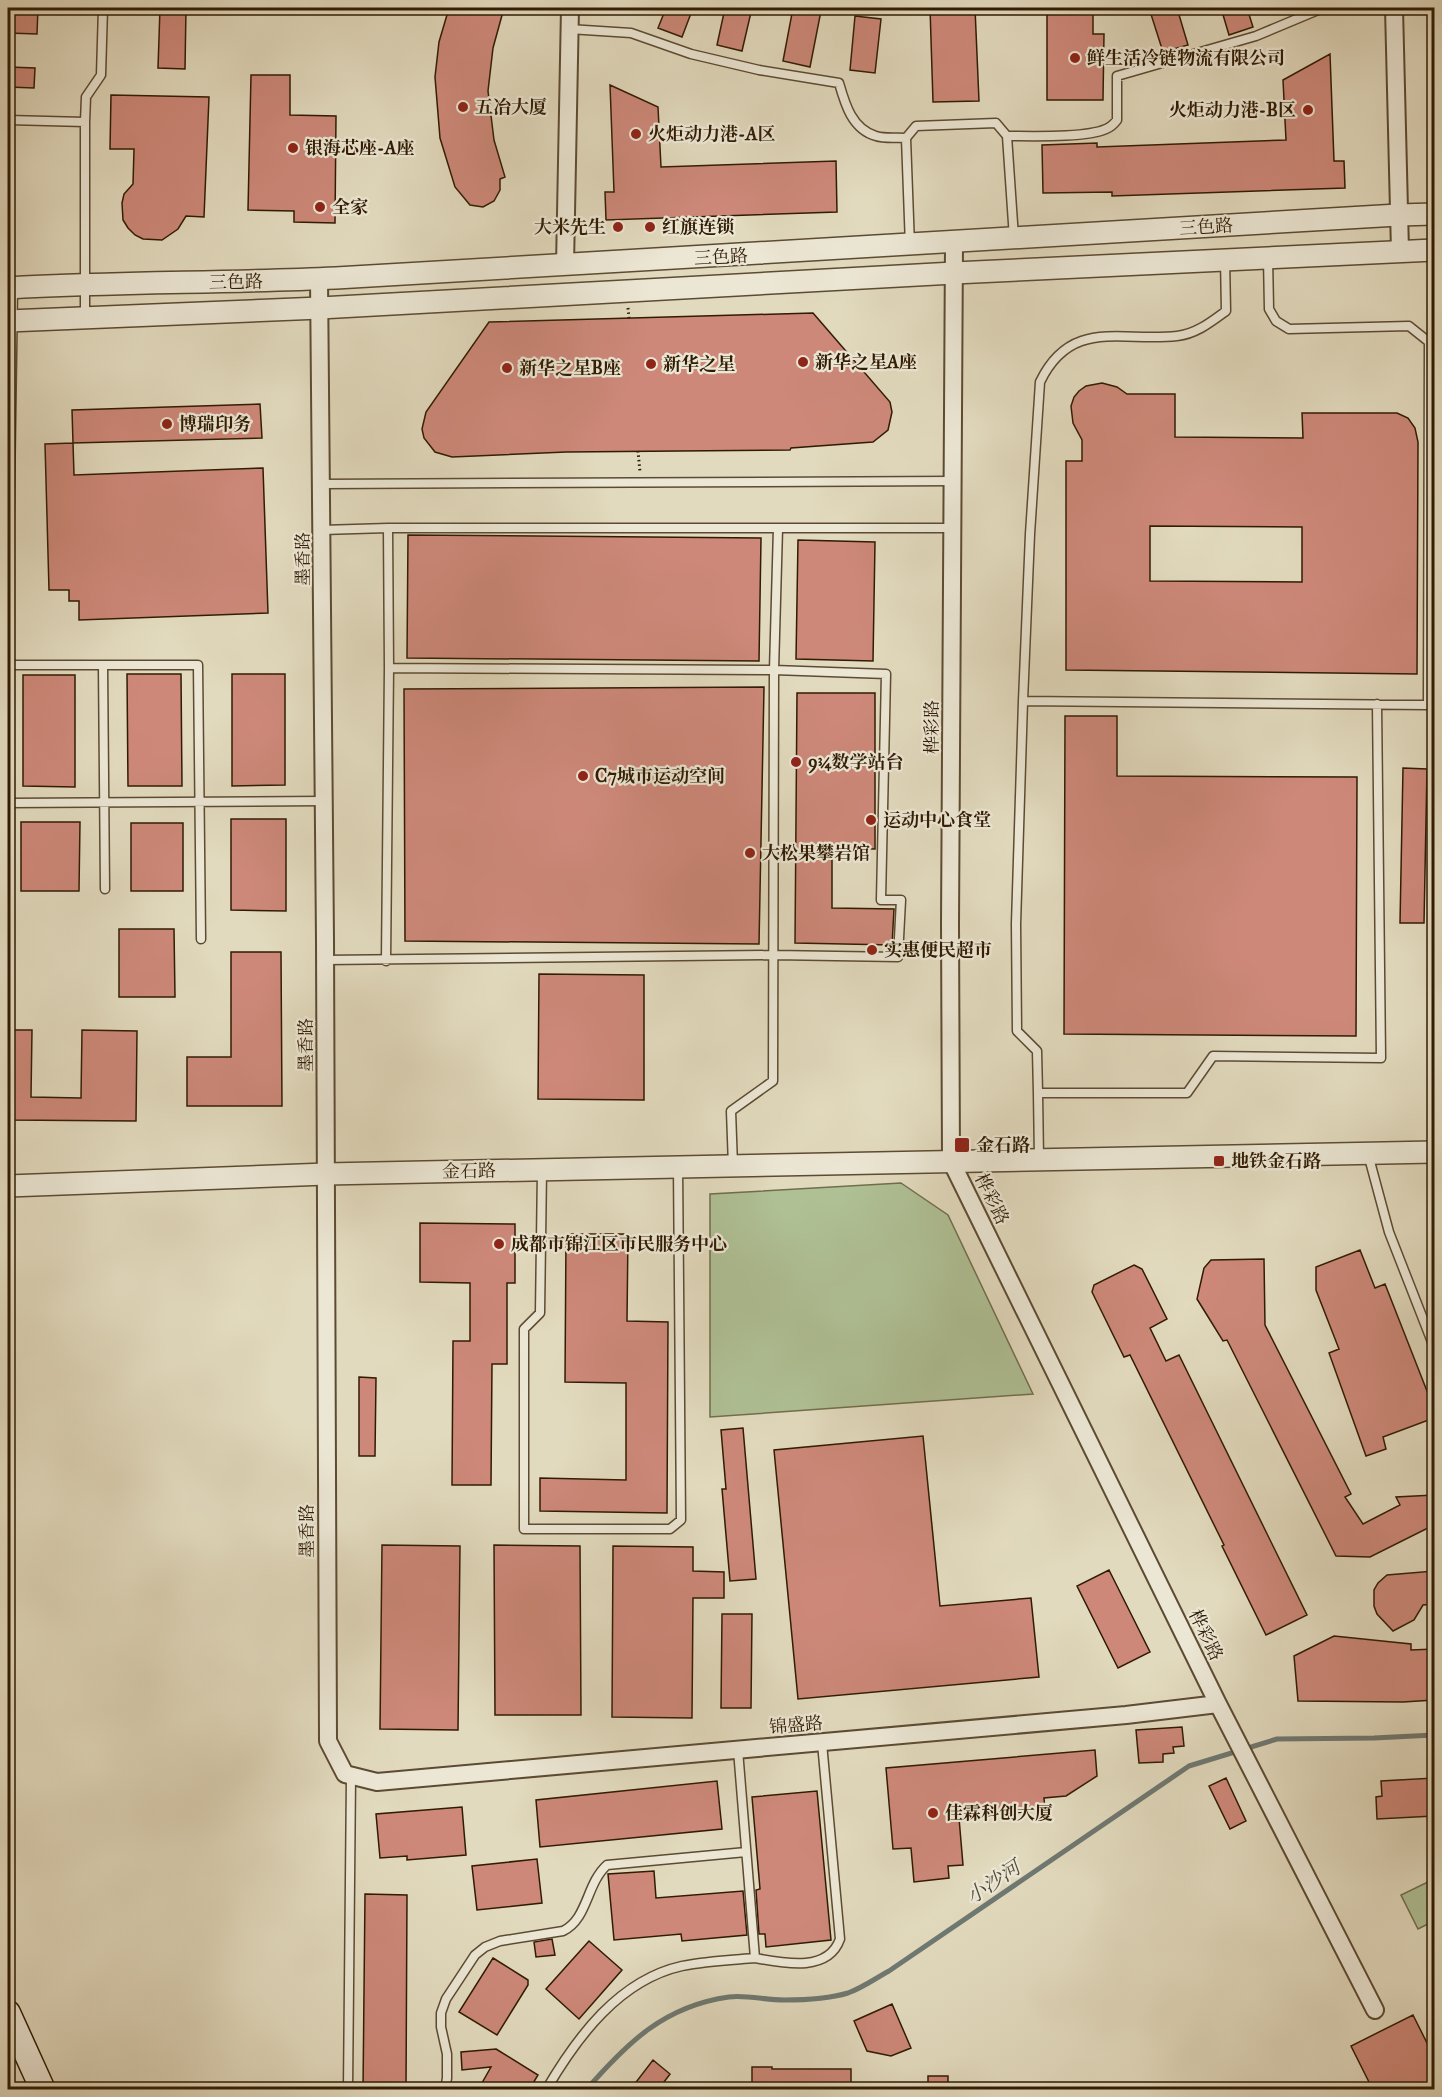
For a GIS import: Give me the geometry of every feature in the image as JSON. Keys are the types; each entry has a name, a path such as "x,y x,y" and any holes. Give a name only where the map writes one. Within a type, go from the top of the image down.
{"main road":[{"path":"8,2013 43,2090"}],"street":[{"path":"565,265 570,8"},
{"path":"1394,8 1400,251"},
{"name":"三色路","path":"10,288 319,279 954,244 1434,214"},
{"name":"桦彩路","path":"954,244 951,1161 1218,1704 1375,2010"},
{"name":"三色路","path":"10,321 320,308 954,273 1434,250"},
{"name":"墨香路","path":"319,279 325,960 327,1741 345,1774 351,1776"},
{"name":"金石路","path":"8,1186 326,1174 1434,1152"},
{"name":"锦盛路","path":"351,1776 377,1782 1126,1715 1218,1704"}],"lane":[{"path":"85,318 86,97 101,75 103,8"},
{"path":"1007,136 1094,133 1109,128 1117,120 1117,75 1256,36 1323,8"},
{"path":"569,29 631,33 691,54 759,70 838,83 847,109 860,127 876,136 906,138"},
{"path":"8,120 85,122"},
{"path":"910,246 906,138 916,126 996,123 1007,136 1014,240"},
{"path":"1023,701 1428,705 1429,342 1409,326 1289,329 1276,321 1269,309 1268,257"},
{"path":"1038,1160 1037,1051 1017,1031 1016,924 1030,534 1040,382 1049,363 1066,348 1088,337 1179,336 1204,327 1226,311 1225,259"},
{"path":"8,624 10,288"},
{"path":"322,484 953,481"},
{"path":"386,961 388,528"},
{"path":"733,1166 731,1111 773,1082 774,670 778,528"},
{"path":"322,530 952,528"},
{"path":"8,665 198,665 201,939"},
{"path":"103,665 105,889"},
{"path":"325,960 774,955 898,957 900,900 881,900 886,674 774,670 389,668"},
{"path":"1038,1093 1187,1093 1213,1056 1381,1058 1377,704"},
{"path":"8,803 324,801"},
{"path":"1368,1154 1389,1232 1434,1347"},
{"path":"542,1170 540,1313 524,1329 524,1529 670,1529 681,1520 678,1167"},
{"path":"546,2090 572,2047 611,2004 634,1986 662,1972 681,1966 755,1958 779,1962 817,1961 836,1950 840,1939 822,1743"},
{"path":"738,1750 755,1958"},
{"path":"348,2090 351,1776"},
{"path":"445,2090 447,2054 441,2027 441,2013 447,1999 475,1955 485,1947 500,1941 562,1931 572,1927 579,1918 583,1905 601,1871 607,1865 746,1852"}],"path":[{"path":"638,451 641,483"}],"green space":[{"path":"901,1183 948,1215 1033,1394 710,1417 710,1194"},
{"path":"1434,1879 1434,1921 1418,1929 1401,1895"}],"building":[{"path":"8,8 38,8 37,34 8,33"},
{"path":"160,8 186,8 185,69 158,68"},
{"name":"五冶大厦","path":"449,8 504,8 493,48 488,91 494,140 505,177 500,179 500,190 494,201 483,207 470,205 455,187 440,138 435,77 439,42"},
{"path":"666,8 693,8 682,37 658,28"},
{"path":"725,8 752,8 742,51 717,45"},
{"path":"793,8 821,11 810,67 783,61"},
{"path":"930,8 975,8 979,101 933,102"},
{"path":"1093,8 1093,34 1104,34 1103,100 1047,100 1047,14"},
{"path":"1149,8 1177,8 1188,45 1163,52"},
{"path":"1221,8 1247,8 1253,27 1229,35"},
{"path":"855,16 881,19 875,73 850,70"},
{"name":"火炬动力港-B区","path":"1330,54 1334,161 1344,161 1345,188 1112,196 1112,192 1043,193 1042,145 1097,143 1097,147 1286,140 1283,80"},
{"path":"8,67 35,68 34,88 8,87"},
{"name":"银海芯座-A座","path":"251,75 290,75 290,115 336,116 335,223 294,222 294,211 248,210"},
{"name":"火炬动力港-A区","path":"610,85 658,107 661,167 836,161 837,212 606,220 605,192 614,192"},
{"path":"111,95 209,97 204,217 186,216 178,229 162,240 143,239 135,235 123,220 124,194 133,184 134,149 110,149"},
{"path":"813,313 890,402 892,412 888,430 873,442 791,448 790,450 566,452 452,457 435,452 424,438 422,429 426,412 489,322"},
{"path":"1102,383 1117,387 1127,394 1175,394 1175,437 1303,438 1302,413 1397,413 1408,418 1415,428 1418,442 1417,674 1066,670 1066,461 1082,461 1082,440 1073,423 1071,406 1074,397 1086,386","holes":["1150,526 1302,527 1302,582 1150,581"]},
{"name":"博瑞印务","path":"260,404 262,438 73,443 72,410"},
{"path":"73,443 74,475 263,468 268,613 79,620 79,601 69,601 69,590 49,590 45,444"},
{"path":"408,535 761,538 759,661 407,658"},
{"path":"798,540 875,542 873,661 796,659"},
{"path":"127,674 181,674 182,786 128,786"},
{"path":"232,674 285,674 285,785 232,786"},
{"path":"23,675 75,675 75,787 23,786"},
{"name":"C7城市运动空间","path":"764,687 759,944 405,941 404,689"},
{"path":"797,693 875,693 875,849 832,848 832,908 894,909 892,945 795,943"},
{"path":"1065,716 1117,716 1117,776 1357,777 1356,1036 1064,1034"},
{"path":"1403,768 1427,769 1424,923 1400,923"},
{"path":"231,819 286,819 286,911 231,910"},
{"path":"21,822 80,822 79,891 21,891"},
{"path":"131,823 183,823 183,891 131,891"},
{"path":"119,929 174,929 175,997 119,997"},
{"path":"231,952 281,952 282,1106 187,1106 187,1057 231,1057"},
{"path":"539,974 644,975 644,1100 538,1099"},
{"path":"8,1030 32,1030 31,1097 81,1098 82,1030 137,1031 136,1121 8,1120"},
{"path":"420,1223 515,1224 515,1283 507,1283 507,1364 492,1364 491,1485 452,1485 453,1341 470,1341 470,1283 420,1282"},
{"path":"566,1234 628,1234 627,1321 668,1322 667,1513 540,1511 540,1478 626,1480 626,1383 565,1382"},
{"path":"1360,1250 1375,1288 1385,1284 1434,1409 1434,1418 1383,1437 1386,1449 1366,1456 1329,1353 1339,1349 1316,1290 1316,1267"},
{"path":"1264,1259 1265,1325 1351,1494 1345,1497 1363,1524 1400,1505 1396,1497 1434,1495 1434,1525 1370,1557 1336,1556 1227,1340 1223,1341 1197,1299 1204,1268 1211,1260"},
{"path":"1134,1265 1142,1269 1167,1319 1150,1328 1166,1361 1179,1355 1307,1615 1266,1635 1130,1355 1124,1357 1092,1292 1094,1285"},
{"path":"359,1377 376,1378 375,1456 359,1456"},
{"path":"743,1428 756,1579 730,1581 722,1489 726,1489 721,1430"},
{"path":"923,1436 940,1606 1031,1598 1039,1677 798,1699 774,1450"},
{"path":"382,1545 460,1546 458,1730 380,1729"},
{"path":"494,1545 580,1546 581,1715 495,1715"},
{"path":"613,1546 693,1547 693,1571 724,1572 724,1598 693,1598 692,1718 612,1717"},
{"path":"1109,1570 1150,1652 1118,1668 1077,1586"},
{"path":"1434,1571 1434,1604 1423,1605 1414,1620 1393,1631 1377,1614 1374,1606 1374,1590 1378,1583 1387,1575"},
{"path":"722,1614 752,1614 751,1708 721,1708"},
{"path":"1334,1636 1411,1644 1411,1650 1434,1649 1434,1700 1298,1701 1294,1656"},
{"path":"1182,1727 1184,1746 1173,1747 1174,1753 1163,1754 1163,1762 1139,1763 1136,1730"},
{"name":"佳霖科创大厦","path":"1095,1750 1097,1776 1066,1796 1044,1798 1045,1810 959,1818 963,1865 948,1866 949,1878 914,1882 911,1848 893,1849 886,1768"},
{"path":"1226,1778 1246,1821 1230,1829 1209,1786"},
{"path":"1434,1778 1434,1816 1377,1819 1376,1797 1382,1796 1381,1781"},
{"path":"717,1781 722,1829 540,1847 536,1800"},
{"path":"817,1791 831,1940 766,1947 765,1934 759,1934 756,1890 760,1889 752,1797"},
{"path":"462,1807 466,1855 407,1860 407,1856 380,1858 376,1814"},
{"path":"537,1859 542,1903 477,1910 472,1866"},
{"path":"654,1871 656,1898 743,1891 747,1935 682,1941 681,1934 614,1940 608,1874"},
{"path":"365,1894 407,1895 406,2090 363,2090"},
{"path":"552,1939 555,1955 536,1957 534,1942"},
{"path":"589,1941 622,1970 579,2019 546,1989"},
{"path":"493,1958 528,1980 528,1985 497,2035 459,2012"},
{"path":"892,2004 911,2048 891,2056 867,2051 854,2021"},
{"path":"1413,2015 1434,2057 1434,2090 1373,2090 1351,2046"},
{"path":"496,2049 538,2075 529,2090 478,2090 491,2067 462,2070 461,2052"},
{"path":"653,2060 670,2074 658,2090 630,2090"},
{"path":"752,2067 851,2069 851,2090 752,2090"},
{"path":"928,2076 948,2076 948,2090 928,2090"}],"waterway":[{"name":"小沙河","path":"586,2090 632,2042 648,2029 685,2009 729,1997 784,2000 824,1998 848,1993 864,1986 1189,1766 1277,1739 1434,1735"}],"place":[{"name":"鲜生活冷链物流有限公司","path":"1075,58"},
{"name":"五冶大厦","path":"463,107"},
{"name":"火炬动力港-B区","path":"1308,110"},
{"name":"火炬动力港-A区","path":"636,134"},
{"name":"银海芯座-A座","path":"293,148"},
{"name":"全家","path":"320,207"},
{"name":"大米先生","path":"618,227"},
{"name":"红旗连锁","path":"650,227"},
{"name":"新华之星A座","path":"803,362"},
{"name":"新华之星","path":"651,364"},
{"name":"新华之星B座","path":"507,368"},
{"name":"博瑞印务","path":"167,424"},
{"name":"9¾数学站台","path":"796,762"},
{"name":"C7城市运动空间","path":"583,776"},
{"name":"运动中心食堂","path":"871,820"},
{"name":"大松果攀岩馆","path":"750,853"},
{"name":"实惠便民超市","path":"872,950"},
{"name":"金石路","path":"962,1145"},
{"name":"地铁金石路","path":"1219,1161"},
{"name":"成都市锦江区市民服务中心","path":"499,1244"},
{"name":"佳霖科创大厦","path":"933,1813"}]}
